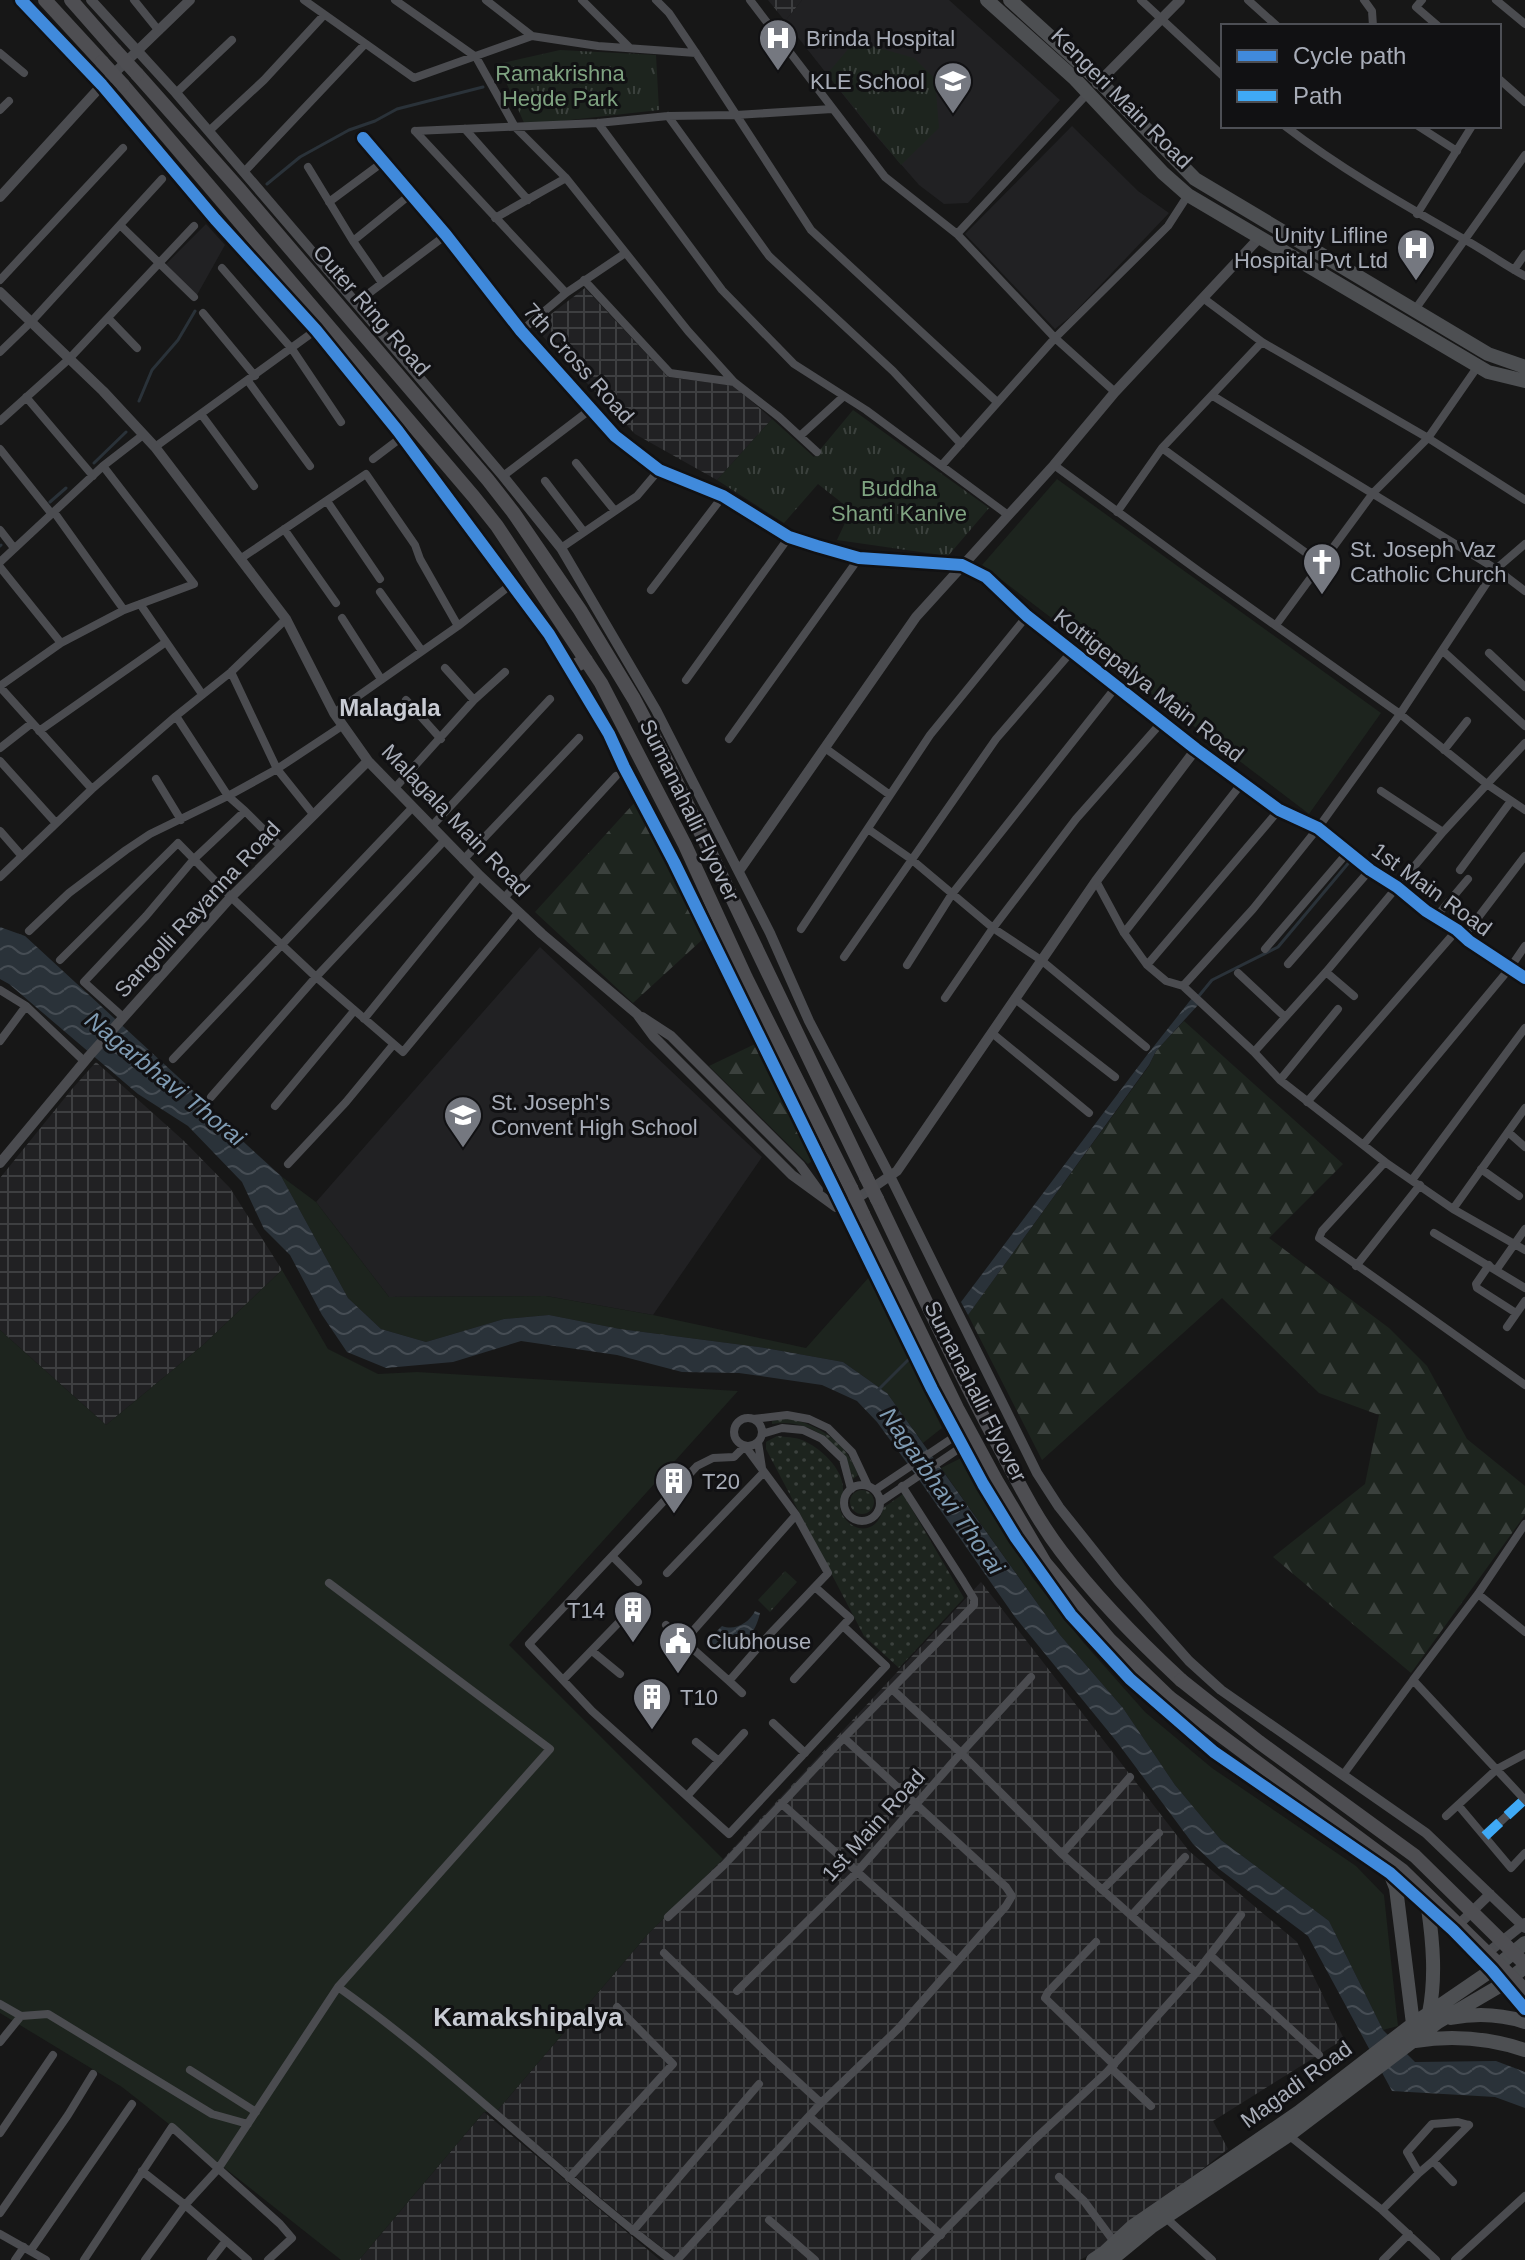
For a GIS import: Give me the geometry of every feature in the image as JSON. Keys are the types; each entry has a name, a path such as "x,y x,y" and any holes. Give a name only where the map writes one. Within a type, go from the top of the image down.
{"highway":[{"name":"Outer Ring Road","path":"45,0 123,85 474,497 497,526 586,660"},
{"name":"Outer Ring Road","path":"71,0 240,190 488,480 622,666"},
{"name":"Sumanahalli Flyover","path":"586,660 679,832 746,978 957,1408 1037,1550 1109,1639 1169,1697 1402,1870 1525,1990"},
{"path":"569,669 586,660"},
{"name":"Sumanahalli Flyover","path":"622,666 973,1399 1036,1514 1059,1549 1125,1626 1181,1680 1259,1742 1415,1856 1525,1965"}],"main road":[{"name":"Kengeri Main Road","path":"987,0 1038,44 1188,195 1410,317 1488,354 1525,367"},
{"name":"Kengeri Main Road","path":"1010,0 1100,82 1195,179 1410,317 1478,366 1488,372 1525,381"},
{"path":"1390,1873 1396,1888 1413,2024"},
{"path":"1428,1908 1433,2018 1479,2014 1525,2022"},
{"name":"Magadi Road","path":"1111,2260 1359,2073 1407,2041 1525,1943"},
{"name":"Magadi Road","path":"1407,2041 1413,2024 1433,2018 1503,1984 1525,1965"},
{"path":"1407,2041 1467,2038 1504,2043 1525,2050"},
{"name":"Magadi Road","path":"1093,2260 1178,2193 1283,2131"}],"street":[{"path":"21,0 102,85 215,219 316,330 402,437 549,634 609,734 674,862 915,1353 953,1438 1016,1538 1071,1615 1130,1679 1214,1752 1390,1873 1453,1930 1525,2009"},
{"path":"91,0 209,131 561,548 622,666 656,710 1037,1473 1059,1507 1135,1602 1189,1661 1221,1690 1426,1833 1524,1925 1481,1959"},
{"path":"134,0 159,31"},
{"path":"0,197 102,85 190,0"},
{"path":"304,0 414,78 532,36 598,46 696,53"},
{"path":"395,0 476,57 515,127 566,178 688,331 734,382 817,452"},
{"path":"486,0 532,36"},
{"path":"582,0 629,47"},
{"path":"656,0 669,13 696,53 811,230 997,402"},
{"path":"750,0 885,177 957,234 1055,338 1115,392"},
{"path":"1141,0 1221,74"},
{"path":"957,234 1088,93 1180,0"},
{"path":"1248,0 1275,24"},
{"path":"1364,0 1372,11 1373,24"},
{"path":"1422,0 1416,7 1436,24"},
{"path":"1496,0 1525,24"},
{"path":"209,131 264,80 324,15"},
{"path":"176,93 232,40"},
{"path":"244,172 365,44"},
{"path":"0,53 24,73"},
{"path":"1501,81 1525,102"},
{"path":"0,110 9,101"},
{"path":"566,293 415,131 832,109"},
{"path":"668,116 769,256 893,371 961,444"},
{"path":"598,123 722,290 794,364 942,465 1008,515"},
{"path":"1288,128 1390,198 1525,276"},
{"path":"1421,128 1457,151"},
{"path":"1417,214 1471,128"},
{"path":"465,129 528,200"},
{"name":"7th Cross Road","path":"363,138 446,235 521,331 615,436 659,470 723,496 789,537 859,558 962,565"},
{"path":"0,280 123,148"},
{"path":"1410,317 1525,155"},
{"path":"329,202 383,162"},
{"path":"308,167 382,283"},
{"path":"495,218 566,178"},
{"path":"0,352 162,179"},
{"path":"353,241 411,194"},
{"path":"942,465 1055,338 1168,226 1188,195"},
{"path":"120,225 194,297"},
{"path":"0,421 109,319 194,226"},
{"path":"356,303 446,235"},
{"path":"739,871 916,617 1054,465 1115,392 1260,237"},
{"path":"521,331 566,293 624,254"},
{"path":"1514,270 1525,254"},
{"path":"222,268 292,349 341,422"},
{"path":"584,280 670,373 734,382"},
{"name":"Malagala Main Road","path":"1,296 103,391 155,447 286,619 334,713 368,761 518,913 637,1014 671,1036 800,1165 822,1197 836,1207 841,1206"},
{"path":"1203,298 1262,342 1428,438 1525,500"},
{"path":"203,313 310,466"},
{"path":"109,319 137,348"},
{"path":"155,447 316,330"},
{"path":"1117,512 1162,448 1262,342"},
{"path":"1276,625 1373,493 1428,438 1478,366"},
{"path":"800,436 844,396"},
{"path":"1213,396 1496,569 1525,591"},
{"path":"26,397 93,476"},
{"path":"503,476 591,409"},
{"path":"201,414 254,486"},
{"path":"61,643 0,565 14,548 103,466 143,435"},
{"path":"373,459 402,437"},
{"path":"1162,448 1320,563"},
{"path":"0,449 53,512 124,610"},
{"path":"576,463 615,511"},
{"path":"1054,465 1400,714 1488,785 1525,810"},
{"path":"92,789 0,686 61,643 124,610 194,584 103,466"},
{"path":"561,548 637,496 659,470"},
{"path":"240,559 366,474 415,545 458,626"},
{"path":"545,481 584,532"},
{"path":"651,590 723,496"},
{"path":"327,501 380,579"},
{"path":"284,529 336,603"},
{"path":"0,530 14,548"},
{"path":"686,680 789,537"},
{"path":"1183,986 1253,909 1318,828 1400,714 1496,569 1525,544"},
{"path":"729,739 859,558"},
{"name":"Kottigepalya Main Road","path":"962,565 986,577 1027,616 1242,783 1279,810 1318,828"},
{"path":"334,713 512,584"},
{"path":"380,592 422,651"},
{"path":"140,604 202,694"},
{"path":"801,929 930,735 1027,616"},
{"path":"342,618 381,679"},
{"path":"0,877 55,822 231,672 286,619"},
{"path":"39,731 166,642"},
{"path":"844,957 996,739 1073,650"},
{"path":"1443,651 1525,726"},
{"path":"1489,653 1525,687"},
{"path":"445,668 474,700"},
{"path":"231,672 277,769 313,814"},
{"path":"394,789 474,700 505,672"},
{"path":"907,965 952,894 1116,687"},
{"path":"431,827 550,699"},
{"path":"406,700 441,739"},
{"path":"176,716 228,796 281,847"},
{"path":"1444,750 1467,721"},
{"path":"0,748 32,723"},
{"path":"945,998 993,928 1076,819 1161,723"},
{"path":"29,931 69,893 126,850 277,769 342,726"},
{"path":"463,860 579,738"},
{"path":"1254,1052 1326,972 1443,832 1525,743"},
{"path":"825,748 890,795"},
{"path":"841,1206 852,1202 897,1171 1096,881 1196,749"},
{"path":"0,761 55,822"},
{"name":"Sangolli Rayanna Road","path":"0,1163 87,1059 231,897 368,761"},
{"path":"504,898 616,776"},
{"path":"156,779 181,820"},
{"path":"1124,933 1242,783"},
{"path":"1381,791 1443,832"},
{"path":"1460,870 1511,801"},
{"path":"173,1059 412,808"},
{"path":"1147,965 1279,810"},
{"path":"122,1019 84,982 194,859 245,811"},
{"path":"167,827 178,843 231,897 316,977 403,1052 518,913"},
{"name":"1st Main Road","path":"1318,828 1370,870 1525,978"},
{"path":"868,829 911,859 993,928 1041,960 1146,1047"},
{"path":"0,831 21,855"},
{"path":"211,1097 316,977 444,841"},
{"path":"60,960 178,843"},
{"path":"1265,949 1348,852"},
{"path":"1307,1102 1460,933 1525,856"},
{"path":"1288,964 1370,870"},
{"path":"364,1019 480,876"},
{"path":"1436,917 1468,879"},
{"path":"1096,881 1124,933 1147,965 1166,981 1183,986 1280,1080 1385,1162 1453,1209 1525,1250"},
{"path":"1363,1145 1525,946"},
{"path":"1326,972 1354,996"},
{"path":"1238,973 1285,1017"},
{"path":"0,990 26,1006 87,1059"},
{"path":"1015,999 1115,1077"},
{"path":"0,1041 26,1006"},
{"path":"1280,1080 1338,1009"},
{"path":"275,1106 354,1011"},
{"path":"1356,1266 1525,1028"},
{"path":"992,1033 1089,1113"},
{"path":"288,1164 346,1102 393,1045"},
{"path":"1453,1209 1525,1108"},
{"path":"1508,1132 1525,1147"},
{"path":"1385,1162 1319,1238 1525,1385"},
{"path":"1481,1169 1519,1196"},
{"path":"1516,1313 1477,1288 1476,1284 1525,1229"},
{"path":"1434,1233 1525,1288"},
{"path":"1507,1327 1525,1301"},
{"path":"729,1681 828,1573 796,1515 745,1446 738,1442 735,1429 740,1421 787,1415 809,1419 828,1428 852,1452 880,1502"},
{"path":"667,1573 763,1473 760,1425 753,1419"},
{"path":"843,1626 886,1666 729,1834 592,1711 529,1644 697,1466 713,1458 734,1457 745,1446 782,1428 803,1430 822,1439 843,1459 851,1489"},
{"path":"953,1438 897,1475 871,1488 862,1485 851,1489 845,1499 846,1511 855,1519 867,1520 876,1513 880,1502 959,1448"},
{"path":"668,1917 724,1865 972,1608 974,1601 904,1485"},
{"path":"684,1641 796,1515"},
{"path":"1343,1775 1478,1594 1525,1524"},
{"path":"1516,1537 1525,1544"},
{"path":"612,1556 638,1582"},
{"path":"145,2260 185,2205 218,2169 338,1987 550,1749 329,1583"},
{"path":"794,1679 850,1618 815,1587"},
{"path":"1478,1594 1525,1632"},
{"path":"563,1680 626,1615"},
{"path":"666,1625 742,1693"},
{"path":"592,1651 620,1674"},
{"name":"1st Main Road","path":"737,1991 856,1873 1031,1677"},
{"path":"1413,1680 1525,1799 1485,1836"},
{"path":"893,1690 1062,1854 1196,1973"},
{"path":"773,1723 805,1753"},
{"path":"687,1796 744,1733"},
{"path":"338,1987 400,2032 569,2178 674,2260 821,2103 899,2028 1012,1896 1006,1887 844,1738"},
{"path":"696,1742 719,1761"},
{"path":"813,1745 826,1757"},
{"path":"1446,1816 1497,1769 1525,1754"},
{"path":"1062,1854 1130,1777"},
{"path":"782,1804 957,1962"},
{"path":"1458,1805 1511,1868 1525,1853"},
{"path":"1102,1890 1159,1833"},
{"path":"1132,1915 1185,1857"},
{"path":"1453,1930 1490,1894"},
{"path":"915,2260 1035,2139 1112,2067 1196,1973 1241,1915"},
{"path":"1096,1942 1045,1998 1151,2106"},
{"path":"664,1953 821,2103"},
{"path":"1210,1955 1319,2055"},
{"path":"0,2004 21,2016 48,2014 212,2114 248,2124"},
{"path":"569,2178 673,2064 617,2007"},
{"path":"0,2042 21,2016"},
{"path":"0,2133 53,2055"},
{"path":"190,2070 256,2112"},
{"path":"0,2213 93,2074"},
{"path":"633,2231 759,2084"},
{"path":"15,2260 27,2249 132,2104"},
{"path":"810,2117 941,2235"},
{"path":"1382,2210 1469,2125 1458,2122 1432,2124 1407,2152 1419,2173"},
{"path":"84,2260 172,2127 292,2238 268,2260"},
{"path":"1283,2131 1382,2210 1436,2260"},
{"path":"1433,2161 1453,2182"},
{"path":"142,2171 248,2260"},
{"path":"1059,2177 1084,2201 1115,2243"},
{"path":"1455,2260 1525,2196"},
{"path":"1165,2217 1212,2260"},
{"path":"769,2220 815,2260"},
{"path":"0,2234 46,2260"},
{"path":"1383,2260 1409,2234"},
{"path":"211,2260 225,2242"}],"shaded area":[{"path":"768,0 802,0 785,21"},
{"name":"KLE School","path":"802,0 949,0 1060,100 968,203 944,204 919,185 871,130 785,21"},
{"path":"1072,126 1138,191 1169,213 1055,329 965,234"},
{"path":"206,224 225,245 197,295 165,265"},
{"path":"585,288 668,377 734,386 772,419 717,480 635,434 534,327"},
{"path":"540,947 762,1157 653,1315 546,1296 389,1297 316,1202"},
{"path":"96,1062 184,1141 230,1188 282,1270 203,1345 106,1425 0,1330 0,1178"},
{"path":"981,1582 1189,1851 1297,1942 1344,2039 1213,2121 1228,2149 1103,2247 1080,2260 678,2260 497,2111 648,1934 723,1859"},
{"path":"484,2112 660,2260 359,2260"}],"green space":[{"path":"855,41 914,58 935,79 939,128 901,165 827,74"},
{"name":"Ramakrishna Hegde Park","path":"560,50 656,55 659,110 525,125 498,64"},
{"name":"Buddha Shanti Kanive","path":"853,410 989,508 948,556 837,540 851,510 818,484 784,523 717,480 772,419 814,457"},
{"path":"1057,479 1381,713 1309,814 982,565"},
{"path":"636,801 703,939 633,1003 535,912"},
{"path":"1184,1021 1343,1164 1269,1238 1389,1328 1427,1366 1467,1439 1525,1486 1525,1515 1411,1673 1273,1557 1365,1484 1379,1415 1319,1393 1222,1298 1042,1460 968,1315 1149,1066 1156,1051"},
{"path":"755,1044 813,1160 808,1164 709,1066"},
{"path":"281,1176 316,1202 389,1297 546,1296 806,1348 870,1276 942,1428 923,1443 887,1393 843,1362 765,1348 620,1329 549,1315 504,1319 426,1342 381,1329 348,1298"},
{"path":"282,1270 328,1349 378,1374 417,1372 738,1391 509,1645 723,1859 648,1934 497,2111 484,2112 359,2260 341,2260 122,2087 0,2013 0,1330 106,1425 203,1345"},
{"path":"787,1418 821,1430 839,1444 858,1475 853,1479 833,1444 812,1429 786,1423 772,1424 772,1421"},
{"path":"777,1436 802,1440 817,1448 830,1461 843,1484 841,1513 855,1526 872,1526 881,1516 883,1508 903,1494 964,1598 899,1668 864,1636 766,1449 766,1442"},
{"path":"961,1458 1032,1577 1083,1642 1145,1712 1212,1768 1356,1866 1384,1895 1398,2026 1383,2030 1329,1921 1221,1840 1175,1785 1123,1708 1060,1635 941,1468"},
{"path":"862,1490 871,1493 874,1502 871,1511 862,1514 853,1511 850,1502 853,1493"},
{"path":"785,1571 797,1582 770,1612 758,1600"}],"water":[{"name":"Nagarbhavi Thorai","path":"0,927 25,936 281,1176 348,1298 381,1329 426,1342 504,1319 549,1315 620,1329 765,1348 843,1362 887,1393 1060,1635 1123,1708 1175,1785 1221,1840 1329,1921 1383,2030 1415,2062 1496,2061 1525,2072 1525,2108 1495,2097 1392,2091 1308,1936 1219,1869 1193,1844 1117,1742 1015,1617 877,1422 857,1401 822,1385 739,1373 682,1372 617,1355 521,1341 453,1362 386,1368 347,1352 322,1315 290,1255 264,1229 242,1182 188,1126 138,1094 0,979"},
{"path":"1192,998 1198,1005 1156,1051 1149,1065 968,1315 961,1302"},
{"path":"755,1611 760,1613 757,1623 741,1644 725,1649 706,1642 722,1626 741,1625"}],"waterway":[{"path":"267,184 300,157 349,130 397,109 483,87"},
{"path":"139,401 152,370 178,340 195,311"},
{"path":"94,463 126,432"},
{"path":"50,502 66,488"},
{"path":"1198,997 1212,980 1278,947 1351,860"},
{"path":"878,1390 909,1359"}],"marked path":[{"path":"1485,1836 1525,1799"}],"cycle path":[{"path":"21,0 102,85 215,219 316,330 398,431 549,634 609,734 674,862 932,1389 1016,1538 1071,1615 1130,1679 1214,1752 1390,1873 1453,1930 1525,2009"},
{"path":"363,138 446,235 521,331 615,436 659,470 723,496 789,537 859,558 962,565 986,577 1027,616 1196,749 1279,810 1318,828 1426,911 1525,978"}],"place":[{"name":"Brinda Hospital","path":"778,72"},
{"name":"KLE School","path":"953,115"},
{"name":"Unity Lifline Hospital Pvt Ltd","path":"1416,282"},
{"name":"St. Joseph Vaz Catholic Church","path":"1322,596"},
{"name":"St. Joseph's Convent High School","path":"463,1149"},
{"name":"T20","path":"674,1515"},
{"name":"T14","path":"633,1644"},
{"name":"Clubhouse","path":"678,1675"},
{"name":"T10","path":"652,1731"}],"district":[{"name":"Malagala","path":"390,708"},
{"name":"Kamakshipalya","path":"528,2017"}]}
